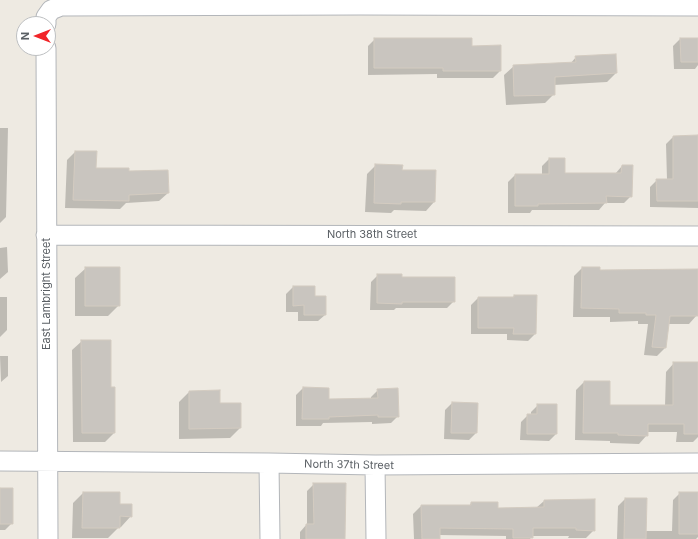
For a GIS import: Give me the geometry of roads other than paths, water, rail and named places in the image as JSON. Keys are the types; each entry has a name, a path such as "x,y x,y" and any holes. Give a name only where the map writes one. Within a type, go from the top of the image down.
{"street":[{"path":"49,16 61,6 360,2 542,2 698,6"},
{"name":"East Lambright Street","path":"46,56 48,539"},
{"name":"North 38th Street","path":"46,234 698,236"},
{"name":"North 37th Street","path":"0,461 269,463 375,466 698,463"},
{"path":"269,463 270,539"},
{"path":"375,466 376,539"}]}
